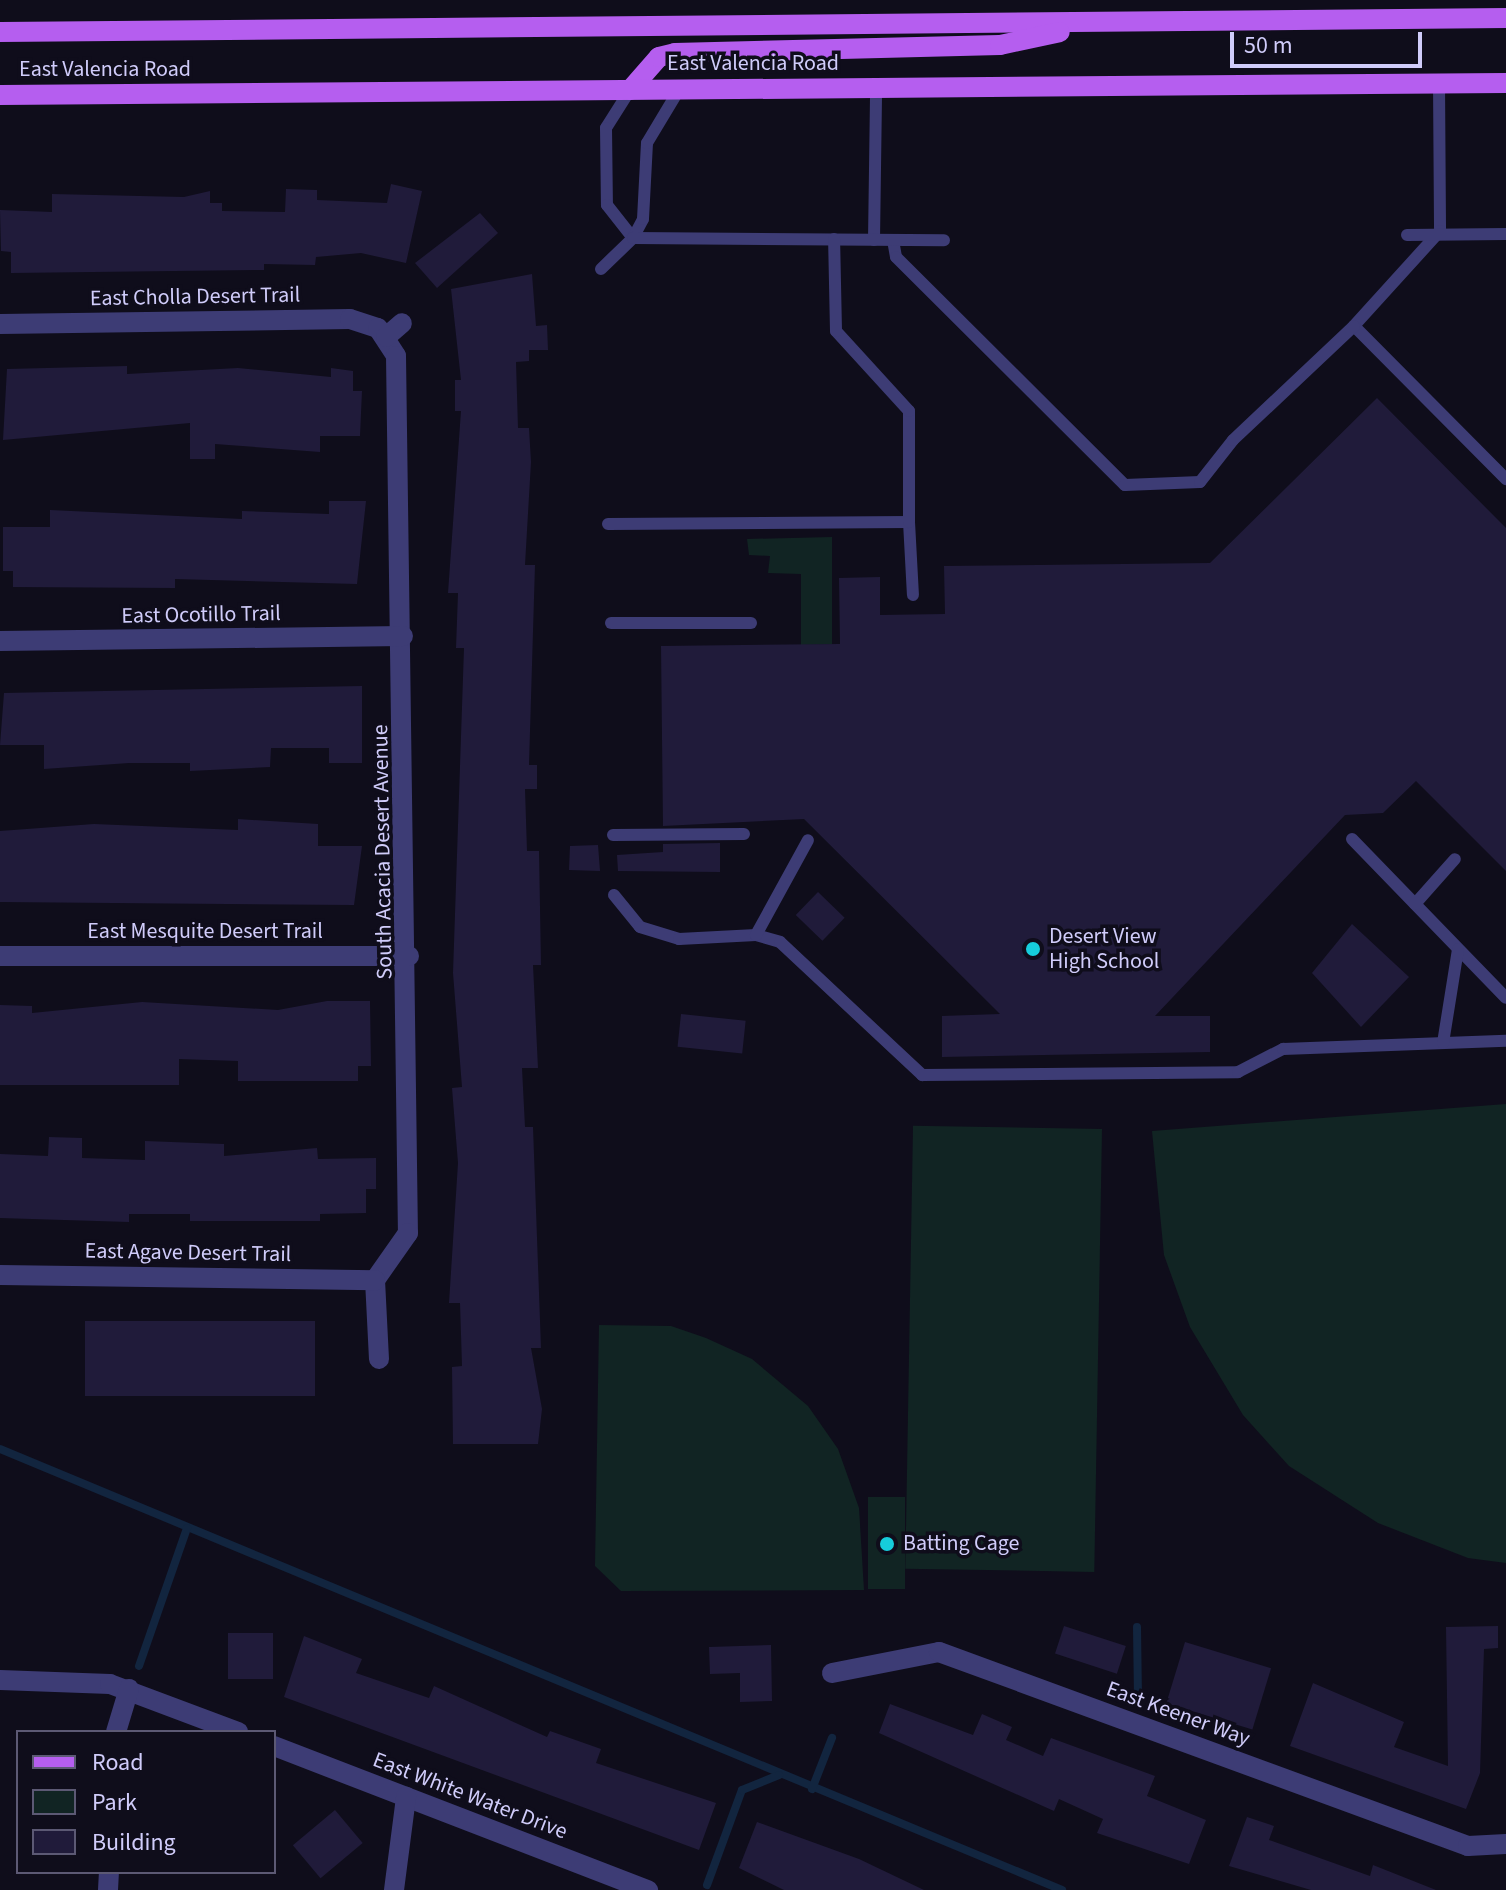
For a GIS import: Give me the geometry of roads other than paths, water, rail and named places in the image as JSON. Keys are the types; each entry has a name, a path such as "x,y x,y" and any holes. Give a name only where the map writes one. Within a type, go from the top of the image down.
{"main road":[{"name":"East Valencia Road","path":"0,32 1506,18"},
{"path":"630,90 659,57 675,53 1000,45 1099,23"},
{"name":"East Valencia Road","path":"0,95 1506,83"}],"street":[{"name":"East Cholla Desert Trail","path":"0,324 350,319 394,330"},
{"name":"South Acacia Desert Avenue","path":"375,1280 408,1233 409,956 400,368 394,330"},
{"name":"East Ocotillo Trail","path":"0,641 403,636"},
{"name":"East Mesquite Desert Trail","path":"0,956 409,956"},
{"name":"East Agave Desert Trail","path":"0,1275 375,1280"},
{"path":"375,1280 379,1359"},
{"name":"East Keener Way","path":"832,1673 939,1652 1468,1846 1506,1844"},
{"path":"0,1680 129,1689 233,1730"},
{"path":"117,1730 129,1689"},
{"name":"East White Water Drive","path":"276,1747 648,1890"},
{"path":"394,1890 406,1797"}],"lane":[{"path":"893,240 896,257 1125,485 1200,482 1233,440 1354,326 1440,231 1439,83"},
{"path":"601,269 633,238 643,219 647,143 680,88"},
{"path":"874,240 876,88"},
{"path":"630,90 606,128 607,205 633,238"},
{"path":"1407,235 1440,231 1506,234"},
{"path":"633,238 944,240"},
{"path":"834,239 836,331 909,411 909,522 913,595"},
{"path":"1354,326 1506,479"},
{"path":"608,524 909,522"},
{"path":"611,623 751,623"},
{"path":"613,835 744,834"},
{"path":"1352,839 1506,998"},
{"path":"756,935 808,840"},
{"path":"1415,904 1455,859"},
{"path":"614,895 640,927 679,939 756,935 780,942 922,1075 1238,1072 1283,1049 1506,1041"},
{"path":"1443,1043 1458,949"}],"waterway":[{"path":"0,1449 1062,1890"},
{"path":"139,1666 187,1528"},
{"path":"1137,1627 1138,1702"},
{"path":"812,1789 832,1738"},
{"path":"707,1885 742,1790 779,1775"}],"place":[{"name":"Desert View High School","path":"1033,949"},
{"name":"Batting Cage","path":"887,1544"}]}
